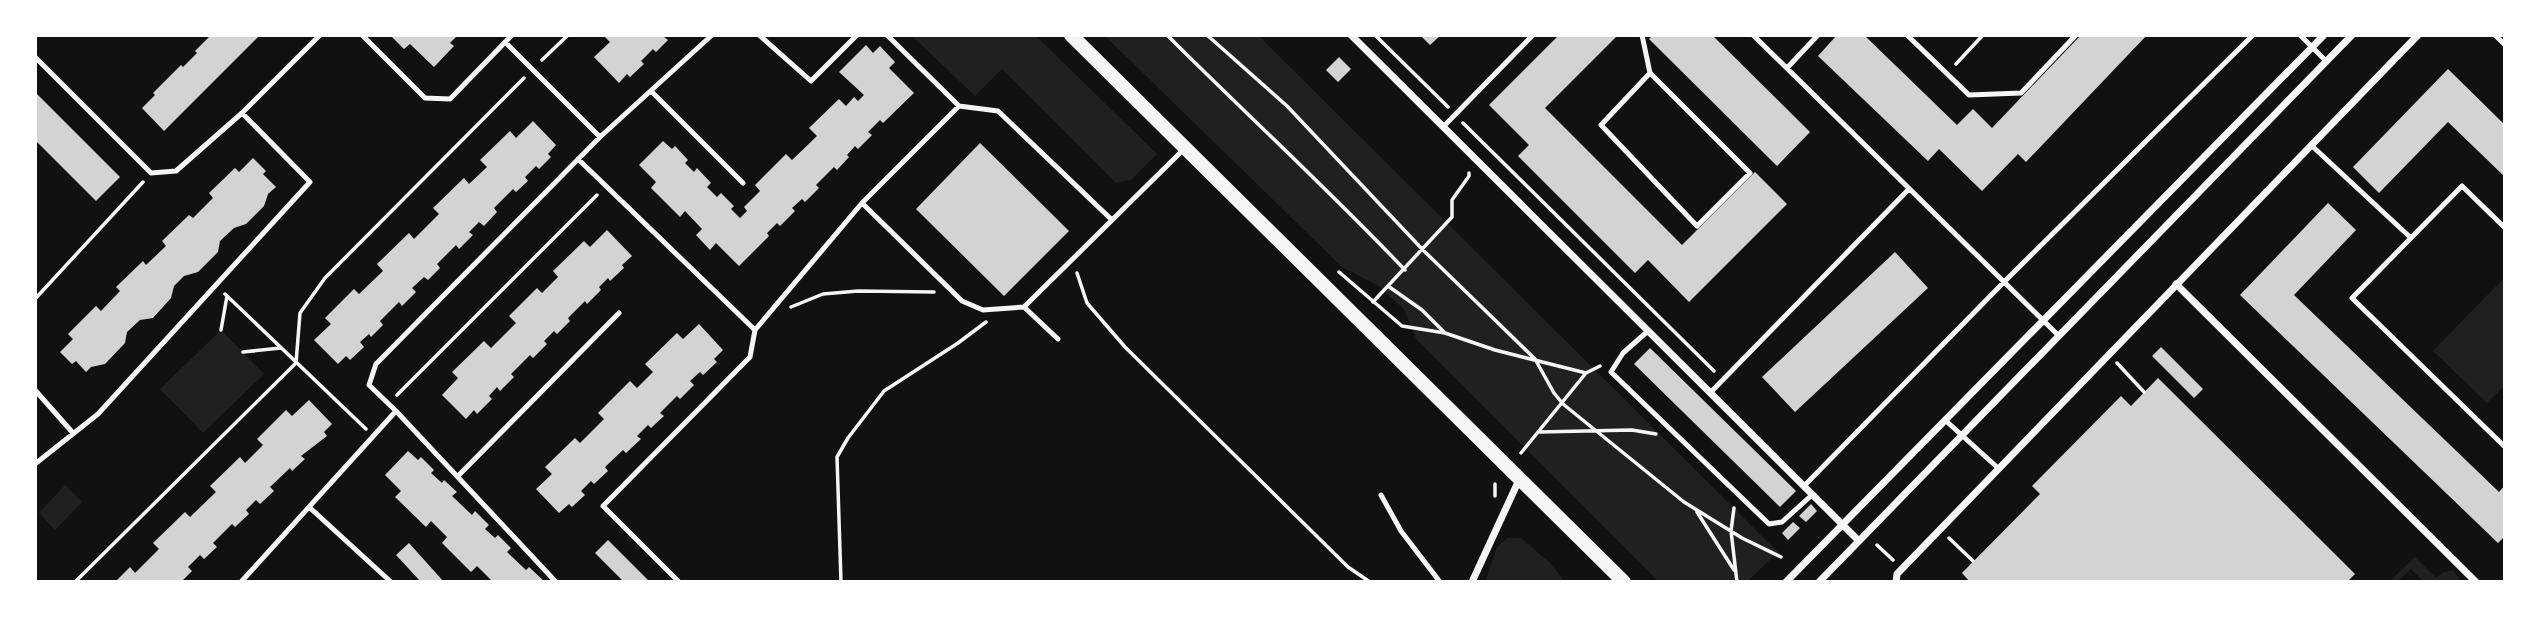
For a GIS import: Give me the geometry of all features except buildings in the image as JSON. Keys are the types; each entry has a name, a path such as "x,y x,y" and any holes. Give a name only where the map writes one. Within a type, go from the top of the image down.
{"main road":[{"path":"1071,35 1624,582"}],"street":[{"path":"1351,35 1859,541"},
{"path":"1786,582 2324,35"},
{"path":"1819,582 2352,35"},
{"path":"1896,582 1902,569 1998,468 2418,35"},
{"path":"2176,284 2476,582"},
{"path":"1472,582 1519,480"}],"lane":[{"path":"35,57 151,173 176,171 242,113 320,35"},
{"path":"362,35 425,98 450,99 512,35"},
{"path":"556,582 369,385 376,364 600,137 712,35"},
{"path":"759,35 811,80 857,35"},
{"path":"887,35 959,106 998,111 1112,220"},
{"path":"1443,127 1534,35"},
{"path":"1642,35 1650,73 1750,173 1697,226 1601,125 1650,73"},
{"path":"1753,35 2059,336"},
{"path":"1787,68 1818,35"},
{"path":"1907,35 1969,94 2021,93 2076,35"},
{"path":"1804,486 2004,282 2253,35"},
{"path":"2300,35 2326,61"},
{"path":"2495,35 2505,45"},
{"path":"505,42 600,137"},
{"path":"651,91 743,183"},
{"path":"678,582 603,506 750,357 755,330 862,203 959,106"},
{"path":"35,464 98,414 310,182 242,113"},
{"path":"2311,145 2411,238"},
{"path":"862,203 962,301 983,310 1024,307 1185,148"},
{"path":"578,159 755,330"},
{"path":"2505,229 2462,186 2352,298 2505,445"},
{"path":"1710,393 1909,188"},
{"path":"1024,307 1058,339"},
{"path":"458,476 619,313"},
{"path":"1648,331 1623,353 1611,372 1769,524 1782,522 1813,494"},
{"path":"35,390 74,433"},
{"path":"241,582 396,411"},
{"path":"1945,420 1998,468"},
{"path":"1381,495 1401,531 1440,582"},
{"path":"309,507 391,582"}],"path":[{"path":"75,582 296,363 300,313 326,278 568,35"},
{"path":"1167,35 1405,270"},
{"path":"1207,35 1287,107 1423,250 1535,359 1563,404 1696,510 1781,556"},
{"path":"1375,35 1723,380"},
{"path":"1947,74 1983,35"},
{"path":"1373,302 1452,218 1452,200 1469,176 1468,152 1474,133"},
{"path":"35,299 151,173"},
{"path":"389,404 606,186"},
{"path":"1070,262 1080,278 1087,303 1125,347 1348,567 1370,582"},
{"path":"1339,272 1402,326 1445,333 1495,350 1586,373"},
{"path":"216,285 373,436"},
{"path":"1388,286 1422,310 1445,333"},
{"path":"770,313 822,294 884,291 954,293"},
{"path":"221,330 227,296"},
{"path":"841,582 837,457 848,438 884,391 958,343 1002,310"},
{"path":"243,352 281,348"},
{"path":"1521,453 1586,373 1623,353"},
{"path":"2108,354 2144,392"},
{"path":"1539,432 1633,430 1679,437"},
{"path":"1736,492 1731,531 1737,582"},
{"path":"1696,510 1735,573"},
{"path":"1940,529 1973,561"},
{"path":"1877,545 1902,569"}],"shaded area":[{"path":"911,35 1035,35 1157,154 1131,180 1116,183 1002,69 975,96"},
{"path":"1104,35 1258,35 1778,552 1747,582 1659,582 1416,339 1404,309 1377,285 1342,267"},
{"path":"2503,279 2505,385 2487,403 2433,351"},
{"path":"221,330 264,374 203,433 160,389"},
{"path":"65,485 82,502 55,530 39,513"},
{"path":"1507,538 1521,538 1549,562 1565,582 1485,582 1497,547"},
{"path":"2415,557 2436,578 2453,570 2459,578 2458,582 2424,582 2411,569 2397,582 2389,582"}]}
